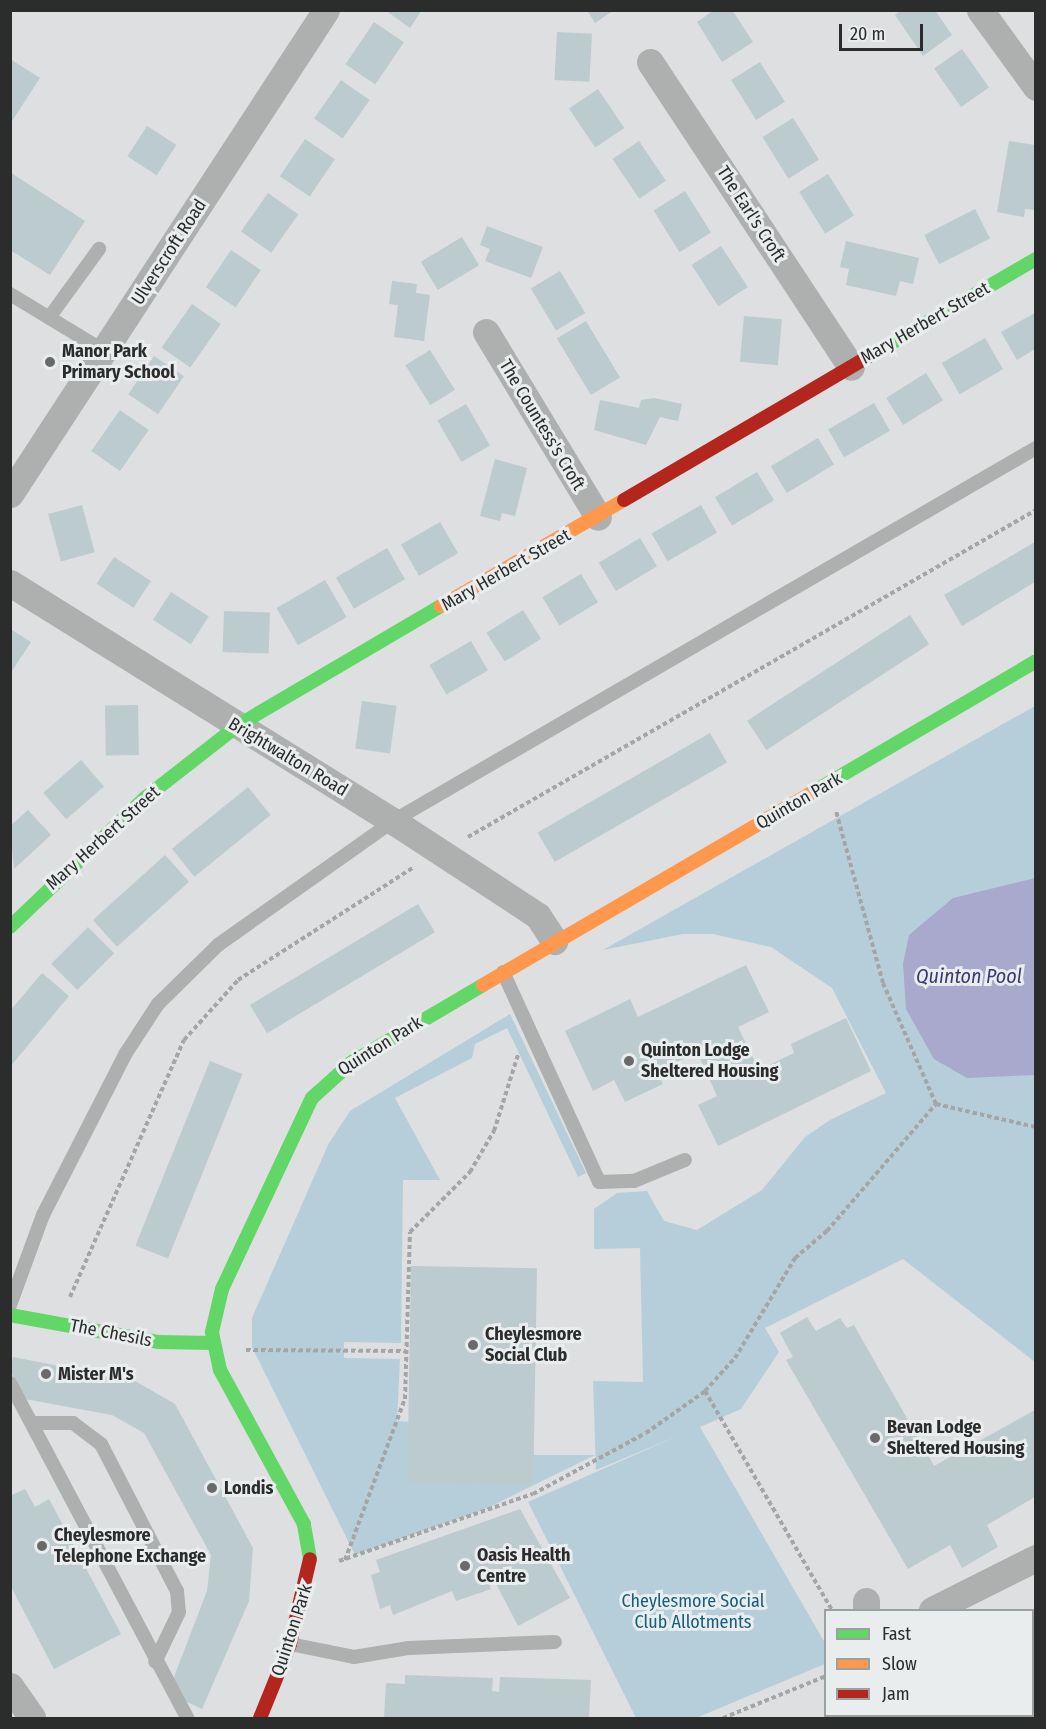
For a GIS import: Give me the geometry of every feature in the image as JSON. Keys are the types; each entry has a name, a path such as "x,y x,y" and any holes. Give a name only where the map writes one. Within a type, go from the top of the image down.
{"street":[{"name":"Ulverscroft Road","path":"10,494 326,10"},
{"path":"980,10 1035,87"},
{"name":"The Earl's Croft","path":"650,62 851,366"},
{"name":"Mary Herbert Street","path":"10,927 136,806 237,726 598,517 1035,259"},
{"name":"The Countess's Croft","path":"486,332 598,517"},
{"name":"Brightwalton Road","path":"10,583 393,821 538,916 554,941"},
{"name":"Quinton Park","path":"260,1719 290,1644 311,1564 304,1524 218,1366 213,1343 222,1289 312,1098 352,1062 554,941 828,785 1035,660"},
{"name":"The Chesils","path":"10,1315 158,1342 213,1343"},
{"path":"936,1609 1035,1558"},
{"path":"10,1686 32,1719"}],"lane":[{"path":"51,315 99,249"},
{"path":"10,294 51,315 104,351"},
{"path":"10,1305 43,1215 79,1141 158,1004 218,945 393,821 1035,448"},
{"path":"503,972 599,1182 634,1181 685,1160"},
{"path":"10,1383 187,1719"},
{"path":"32,1423 74,1423 101,1444 177,1591 179,1612 155,1662"},
{"path":"290,1644 354,1657 409,1648 555,1642"}],"path":[{"path":"828,785 883,983 936,1104"},
{"path":"345,1560 405,1399 410,1232 470,1172 484,1148 530,1030"},
{"path":"936,1104 1035,1127"},
{"path":"311,1564 345,1560 533,1494 646,1433 705,1391 735,1358 795,1258 827,1231 936,1104"},
{"path":"218,1366 252,1347 406,1351"},
{"path":"705,1391 831,1609"},
{"path":"723,1719 824,1676"}],"green space":[{"name":"Cheylesmore Social Club Allotments","path":"1035,706 1035,1362 903,1259 765,1328 779,1352 741,1409 700,1427 824,1641 824,1664 696,1718 636,1718 528,1502 680,1435 596,1470 593,1381 643,1382 640,1248 594,1249 594,1209 617,1193 647,1191 664,1221 697,1230 762,1190 805,1137 830,1120 886,1093 832,988 771,947 713,934 683,934 603,950"},
{"path":"510,1014 586,1173 578,1177 507,1028 475,1044 472,1058 395,1098 440,1180 403,1180 401,1343 344,1342 344,1358 400,1359 397,1421 411,1422 411,1482 531,1481 532,1455 595,1455 483,1510 355,1555 252,1347 252,1318 328,1145 350,1111"}],"water":[{"name":"Quinton Pool","path":"1035,878 1035,1075 967,1078 934,1059 906,1009 903,964 909,935 953,898"}],"building":[{"path":"385,10 422,10 410,28"},
{"path":"587,10 614,10 595,23"},
{"path":"714,10 732,10 753,42 722,62 697,22"},
{"path":"901,10 935,10 952,35 923,56 895,15"},
{"path":"374,22 404,42 375,84 345,64"},
{"path":"557,32 592,34 589,82 554,80"},
{"path":"962,49 989,88 961,107 934,69"},
{"path":"10,59 40,78 10,124"},
{"path":"760,62 785,102 756,120 731,80"},
{"path":"341,80 370,100 343,139 314,119"},
{"path":"598,89 624,128 595,148 569,109"},
{"path":"793,118 819,160 788,179 762,137"},
{"path":"147,126 176,145 157,175 127,156"},
{"path":"305,139 335,159 310,196 280,176"},
{"path":"639,141 666,181 639,199 612,159"},
{"path":"1009,141 1035,145 1035,210 1025,209 1024,217 997,212"},
{"path":"10,172 85,221 50,275 10,250"},
{"path":"828,174 854,216 825,234 799,192"},
{"path":"685,191 711,233 680,252 654,211"},
{"path":"268,193 298,214 271,253 241,232"},
{"path":"975,209 990,238 939,264 924,235"},
{"path":"487,226 543,247 531,278 485,261 490,249 480,245"},
{"path":"462,237 479,265 438,290 421,262"},
{"path":"846,241 919,258 913,284 900,281 896,296 846,285 849,269 840,267"},
{"path":"721,246 748,287 718,306 692,265"},
{"path":"231,250 261,270 236,307 206,287"},
{"path":"560,271 585,313 556,331 531,289"},
{"path":"392,281 417,284 416,293 430,295 424,341 394,337 398,305 389,304"},
{"path":"192,304 221,324 190,367 162,347"},
{"path":"1035,313 1035,349 1017,360 1001,332"},
{"path":"744,316 782,319 778,365 740,362"},
{"path":"586,321 620,378 591,395 557,339"},
{"path":"985,338 1003,369 960,394 942,363"},
{"path":"430,350 455,390 430,405 405,365"},
{"path":"154,356 184,376 158,414 128,394"},
{"path":"926,373 943,400 903,425 886,398"},
{"path":"654,398 682,404 678,421 660,417 646,445 594,430 600,400 639,408 641,400"},
{"path":"874,403 890,431 844,457 828,430"},
{"path":"466,404 490,446 461,462 437,420"},
{"path":"120,410 149,430 120,471 91,451"},
{"path":"818,438 834,465 787,493 771,466"},
{"path":"495,459 527,468 515,516 502,513 500,521 480,516"},
{"path":"757,472 774,500 732,526 715,497"},
{"path":"82,505 95,552 61,561 48,514"},
{"path":"701,505 717,533 668,561 652,534"},
{"path":"440,522 458,553 419,576 401,544"},
{"path":"640,538 657,566 616,591 599,563"},
{"path":"1035,542 1035,582 962,626 944,595"},
{"path":"387,548 405,579 354,609 336,578"},
{"path":"114,557 151,581 133,608 97,584"},
{"path":"581,574 598,602 559,625 542,597"},
{"path":"325,580 346,617 298,645 277,608"},
{"path":"171,592 209,617 191,644 153,620"},
{"path":"523,610 541,639 505,662 487,633"},
{"path":"224,611 270,613 269,654 223,652"},
{"path":"910,615 929,644 766,750 747,721"},
{"path":"10,629 31,642 10,674"},
{"path":"471,641 488,670 446,694 429,665"},
{"path":"362,701 397,706 390,753 355,749"},
{"path":"138,705 139,755 106,756 105,706"},
{"path":"710,733 727,762 555,862 538,832"},
{"path":"81,760 104,786 66,819 43,793"},
{"path":"248,787 271,815 194,877 172,849"},
{"path":"28,810 51,835 14,869 10,826"},
{"path":"165,855 189,882 117,947 93,920"},
{"path":"418,904 435,932 267,1033 250,1005"},
{"path":"88,927 114,953 77,990 51,964"},
{"name":"Quinton Lodge Sheltered Housing","path":"746,965 769,1012 738,1027 759,1070 794,1053 791,1044 846,1018 871,1071 718,1146 698,1105 717,1096 697,1052 657,1072 663,1084 625,1102 614,1080 593,1091 565,1031 630,999 638,1017"},
{"path":"42,973 69,996 10,1067 10,1011"},
{"path":"210,1061 242,1074 168,1259 135,1246"},
{"name":"Cheylesmore Social Club","path":"411,1266 537,1268 533,1484 407,1482"},
{"name":"Bevan Lodge Sheltered Housing","path":"807,1317 816,1331 840,1318 847,1328 854,1325 934,1466 1035,1410 1035,1497 987,1525 998,1547 962,1568 950,1545 908,1569 786,1360 793,1357 780,1333"},
{"path":"13,1357 135,1381 175,1404 253,1548 249,1601 202,1709 181,1699 172,1682 207,1591 211,1555 144,1433 112,1415 25,1399 10,1370"},
{"name":"Cheylesmore Telephone Exchange","path":"25,1489 35,1507 49,1499 121,1634 54,1669 10,1585 10,1496"},
{"name":"Oasis Health Centre","path":"520,1509 570,1598 518,1626 492,1576 487,1577 491,1589 456,1601 452,1591 393,1615 390,1605 380,1609 371,1575 380,1572 376,1560"},
{"path":"1034,1665 1035,1699 1034,1699"},
{"path":"405,1675 493,1678 492,1691 499,1692 500,1677 591,1680 589,1718 384,1718 386,1683 405,1684"}],"traffic: fast":[{"path":"876,352 1036,259"},
{"path":"10,927 145,798 237,726 441,606"},
{"path":"808,795 1036,661"},
{"path":"310,1559 304,1524 220,1370 212,1332 222,1289 312,1098 352,1062 483,985"},
{"path":"10,1315 158,1342 213,1343"}],"traffic: slow":[{"path":"441,606 624,500"},
{"path":"483,985 808,795"}],"traffic: jam":[{"path":"624,500 876,352"},
{"path":"260,1718 290,1644 310,1559"}],"place":[{"name":"Manor Park Primary School","path":"50,362"},
{"name":"Quinton Lodge Sheltered Housing","path":"629,1061"},
{"name":"Cheylesmore Social Club","path":"473,1345"},
{"name":"Mister M's","path":"46,1374"},
{"name":"Bevan Lodge Sheltered Housing","path":"875,1438"},
{"name":"Londis","path":"212,1488"},
{"name":"Cheylesmore Telephone Exchange","path":"42,1546"},
{"name":"Oasis Health Centre","path":"465,1566"}]}
